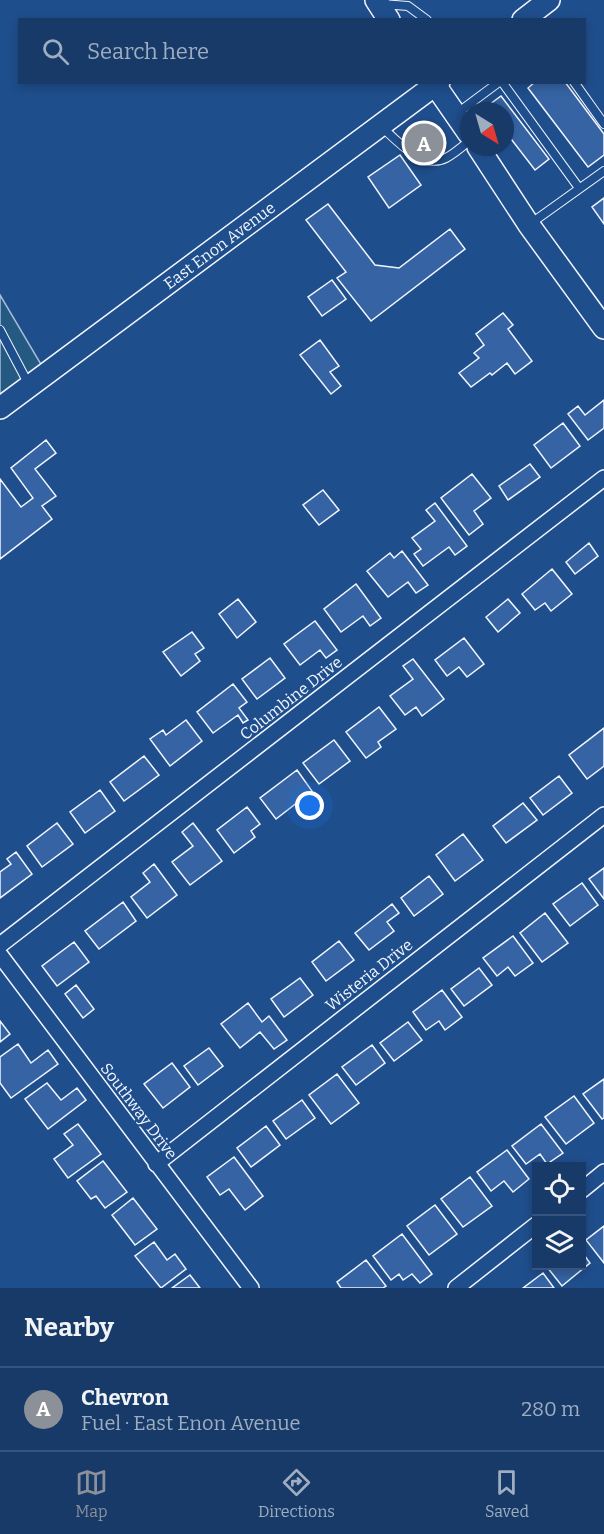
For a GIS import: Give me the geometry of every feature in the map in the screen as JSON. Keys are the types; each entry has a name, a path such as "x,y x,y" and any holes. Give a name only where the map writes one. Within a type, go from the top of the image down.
{"street":[{"path":"526,18 549,0"},
{"path":"436,84 460,122"},
{"name":"East Enon Avenue","path":"0,408 436,84"},
{"path":"484,156 529,225 604,328"},
{"name":"Columbine Drive","path":"0,945 604,478"},
{"name":"Wisteria Drive","path":"156,1164 604,815"},
{"name":"Southway Drive","path":"0,955 250,1288"},
{"path":"586,1187 604,1172"},
{"path":"456,1288 532,1229"}],"lane":[{"path":"381,8 408,6 424,18"},
{"path":"455,115 498,84"},
{"path":"502,84 579,188"},
{"path":"575,84 604,124"},
{"path":"381,125 407,149 426,159 441,160 460,148"},
{"path":"529,225 604,171"},
{"path":"0,330 29,385"}],"shaded area":[{"path":"0,295 42,366 0,397"}],"building":[{"path":"533,84 566,84 604,134 604,155 588,167 528,88"},
{"path":"501,96 506,102 493,102"},
{"path":"514,113 549,159 535,170 514,143"},
{"path":"417,128 440,142 431,157 408,145"},
{"path":"400,155 421,185 389,208 368,177"},
{"path":"604,198 604,224 592,207"},
{"path":"328,204 375,265 399,268 450,229 465,249 371,321 337,278 346,272 306,220"},
{"path":"332,280 346,299 322,316 308,297"},
{"path":"503,313 513,325 508,329 532,361 515,374 507,363 471,387 459,373 479,358 474,353 484,345 476,334"},
{"path":"320,340 339,366 330,372 341,386 331,394 300,355"},
{"path":"604,400 604,428 588,440 568,414 578,406 585,415"},
{"path":"563,423 580,446 551,468 534,445"},
{"path":"46,440 56,453 35,469 56,496 42,506 52,519 0,559 0,479 21,507 33,498 11,468"},
{"path":"530,464 540,477 508,500 499,486"},
{"path":"472,474 491,498 474,511 483,524 469,535 441,498"},
{"path":"323,490 339,510 319,525 303,505"},
{"path":"435,503 467,546 455,555 449,547 423,566 414,554 421,549 412,538 435,521 426,510"},
{"path":"589,543 598,556 575,574 566,562"},
{"path":"402,551 428,585 416,593 408,582 388,597 367,571 390,553 394,558"},
{"path":"552,569 572,594 551,611 545,603 535,610 522,594"},
{"path":"356,584 381,618 370,626 363,616 341,632 324,609"},
{"path":"238,599 256,622 237,638 219,614"},
{"path":"508,599 520,613 498,632 486,617"},
{"path":"315,621 337,650 326,658 320,650 300,665 284,644"},
{"path":"192,632 204,648 195,654 200,661 181,676 163,652"},
{"path":"464,638 484,664 467,677 459,667 447,676 435,660"},
{"path":"270,658 285,678 257,699 242,679"},
{"path":"413,659 444,699 422,716 416,707 405,715 390,696 413,679 403,666"},
{"path":"233,684 247,702 239,708 248,720 243,723 238,715 213,733 197,712"},
{"path":"379,707 396,729 378,742 381,747 366,758 346,732"},
{"path":"186,720 202,741 170,766 150,739 163,730 166,735"},
{"path":"604,728 604,766 587,779 569,755"},
{"path":"334,740 350,761 319,784 303,763"},
{"path":"144,756 159,775 124,801 110,782"},
{"path":"297,770 312,791 276,819 260,798"},
{"path":"559,776 572,793 543,815 530,798"},
{"path":"100,790 115,811 85,833 70,812"},
{"path":"523,803 537,820 506,843 493,826"},
{"path":"247,807 260,824 251,831 255,837 234,853 217,830"},
{"path":"57,823 73,844 42,867 27,846"},
{"path":"193,823 222,861 190,885 172,862 193,846 182,832"},
{"path":"463,834 483,860 455,881 436,855"},
{"path":"16,852 32,874 0,898 0,872 11,864 7,859"},
{"path":"154,864 177,895 147,918 131,897 150,882 143,873"},
{"path":"604,868 604,899 589,879"},
{"path":"429,876 443,894 414,916 401,898"},
{"path":"582,883 598,905 570,926 553,904"},
{"path":"123,902 136,921 99,949 85,931"},
{"path":"392,904 399,913 387,922 394,931 369,950 355,933"},
{"path":"545,913 568,943 542,962 520,933"},
{"path":"513,936 533,963 515,976 508,967 497,976 483,958"},
{"path":"339,941 354,960 326,981 312,962"},
{"path":"74,942 89,962 57,986 42,966"},
{"path":"479,968 492,985 464,1006 451,989"},
{"path":"300,978 313,995 284,1017 271,999"},
{"path":"76,985 94,1009 83,1018 65,994"},
{"path":"442,990 462,1017 445,1030 439,1021 426,1030 413,1012"},
{"path":"248,1003 262,1022 269,1016 287,1040 274,1049 260,1032 240,1048 221,1024"},
{"path":"0,1021 10,1034 0,1042"},
{"path":"408,1022 422,1040 394,1061 380,1043"},
{"path":"18,1044 31,1063 48,1050 58,1064 11,1098 0,1083 0,1057"},
{"path":"372,1045 385,1063 356,1085 342,1067"},
{"path":"209,1048 223,1066 198,1085 184,1066"},
{"path":"172,1063 190,1087 163,1108 144,1084"},
{"path":"337,1074 359,1103 331,1124 309,1095"},
{"path":"604,1079 604,1118 602,1119 583,1094"},
{"path":"47,1083 61,1100 77,1088 86,1100 48,1129 25,1099"},
{"path":"574,1096 594,1123 566,1144 545,1117"},
{"path":"302,1100 315,1118 286,1139 273,1121"},
{"path":"78,1124 101,1154 68,1178 54,1159 73,1145 64,1134"},
{"path":"541,1124 563,1153 550,1162 546,1162 540,1154 526,1164 512,1146"},
{"path":"266,1126 280,1145 251,1167 237,1148"},
{"path":"507,1150 529,1179 513,1192 504,1181 491,1191 477,1172"},
{"path":"234,1157 263,1196 245,1210 229,1189 220,1195 207,1177"},
{"path":"103,1161 127,1192 105,1208 96,1196 91,1199 77,1181"},
{"path":"470,1177 492,1206 463,1227 441,1199"},
{"path":"133,1198 157,1229 135,1245 112,1215"},
{"path":"435,1205 457,1234 429,1255 407,1226"},
{"path":"604,1226 604,1263 586,1240"},
{"path":"402,1234 432,1274 420,1283 412,1274 403,1280 399,1274 391,1280 373,1256"},
{"path":"154,1242 167,1260 175,1254 186,1269 161,1288 135,1256"},
{"path":"366,1260 386,1286 383,1288 341,1288 337,1282"},
{"path":"549,1270 581,1270 562,1286"},
{"path":"543,1273 554,1288 523,1288"},
{"path":"190,1275 200,1288 172,1288"}],"place":[{"name":"Chevron","path":"424,143"}]}
